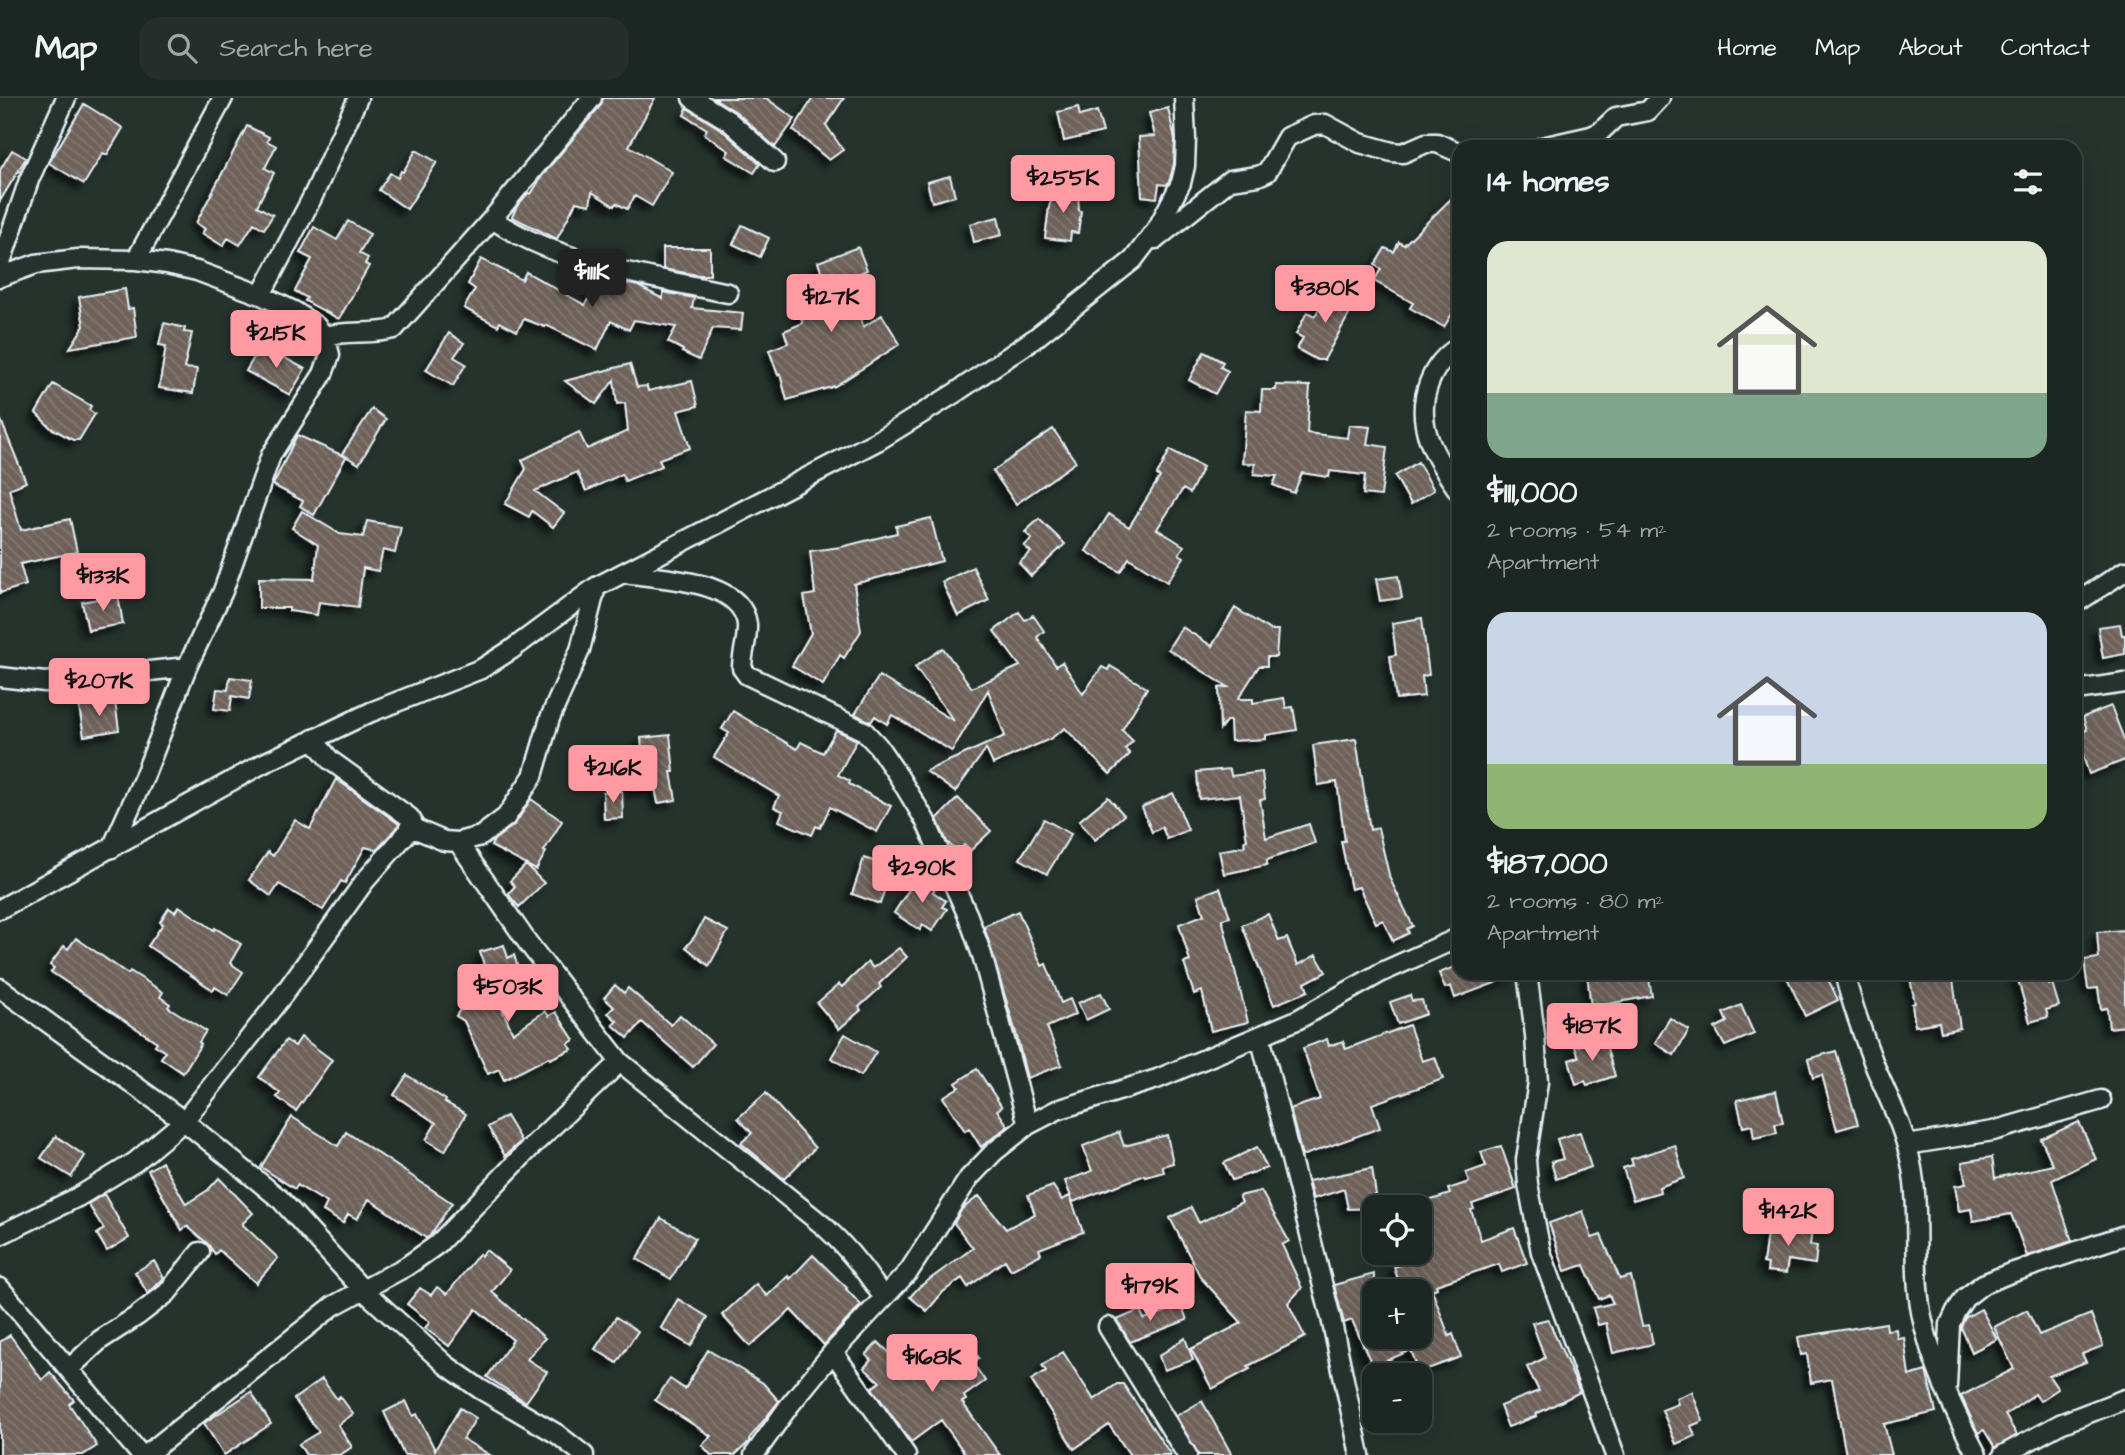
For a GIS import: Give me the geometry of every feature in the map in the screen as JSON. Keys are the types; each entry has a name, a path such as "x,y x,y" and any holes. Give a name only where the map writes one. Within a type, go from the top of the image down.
{"street":[{"path":"0,265 29,180 66,98"},
{"path":"136,260 223,98"},
{"path":"261,295 312,198 358,98"},
{"path":"325,336 342,332 382,332 394,329 492,219 592,98"},
{"path":"692,98 729,121 775,162"},
{"path":"1142,250 1171,205 1181,183 1186,139 1184,98"},
{"path":"1573,140 1600,132 1616,117 1648,111 1660,98"},
{"path":"0,909 262,764 371,712 481,669 596,587 878,440 955,393 1076,308 1219,187 1230,180 1267,172 1287,137 1314,125 1325,124 1360,143 1392,152 1403,153 1426,143 1437,143 1452,150"},
{"path":"492,219 513,233 554,251 636,274 728,293"},
{"path":"0,277 36,264 79,259 136,260 197,271 261,295 294,311 316,326 325,336 330,355 323,374 271,455 223,591 187,667 144,777 112,848"},
{"path":"1452,352 1440,362 1431,378 1423,397 1422,411 1423,424 1432,445 1452,479"},
{"path":"2082,599 2125,571"},
{"path":"623,573 707,586 726,594 737,603 747,624 742,668 747,676 843,719 864,731 878,746 925,820 968,916 982,956 1028,1125"},
{"path":"411,827 444,841 458,842 481,836 506,817 533,776 554,707 580,650 596,587"},
{"path":"0,677 46,682 187,667"},
{"path":"2082,689 2125,683"},
{"path":"0,1236 78,1197 135,1162 184,1121 283,995 364,882 411,827 412,821 403,810 330,760 313,739"},
{"path":"458,842 528,943 620,1062 825,1227 856,1260 883,1297"},
{"path":"754,1455 833,1352 909,1271 969,1178 994,1152 1028,1125 1057,1110 1157,1079 1297,1020 1382,972 1452,941"},
{"path":"1528,980 1538,1082 1527,1160 1534,1220 1541,1252 1615,1455"},
{"path":"1846,980 1871,1056 1907,1145 1915,1193 1921,1311 1933,1360 1947,1396 1977,1455"},
{"path":"0,988 184,1121 280,1199 362,1289 446,1365 480,1389 557,1434 584,1455"},
{"path":"1260,1036 1328,1306 1360,1455"},
{"path":"0,1288 143,1455 252,1372 297,1333 362,1289 407,1266 438,1244 531,1146 620,1062"},
{"path":"1907,1145 1993,1131 2101,1100"},
{"path":"1947,1396 1950,1324 1965,1298 1983,1284 2008,1274 2125,1235"},
{"path":"69,1369 100,1340 167,1293 200,1252"},
{"path":"1108,1327 1188,1455"},
{"path":"833,1352 906,1455"},
{"path":"2003,1455 2060,1424 2125,1399"}],"building":[{"path":"603,98 655,98 629,146 672,172 652,206 635,196 627,209 616,203 614,206 592,192 590,205 576,202 557,239 512,217 517,206 528,193 531,194 542,176 601,105"},
{"path":"714,98 766,98 795,119 775,147 736,112"},
{"path":"813,98 844,98 826,125 843,150 829,160 793,130"},
{"path":"84,104 123,128 107,155 103,153 84,184 49,163"},
{"path":"1078,107 1080,116 1097,111 1103,132 1064,141 1058,112"},
{"path":"687,108 722,130 760,164 754,173 726,156 729,151 704,134 707,129 684,115"},
{"path":"1168,108 1175,139 1174,164 1170,179 1167,185 1159,184 1157,198 1142,196 1139,137 1155,136 1149,113"},
{"path":"247,126 269,137 267,141 276,146 265,168 274,173 257,206 273,215 264,229 254,223 240,245 228,238 223,246 202,233 205,229 196,223"},
{"path":"12,150 26,158 0,201 0,170"},
{"path":"416,150 437,162 407,209 379,190 390,173 398,178"},
{"path":"950,176 955,196 932,202 927,182"},
{"path":"1056,188 1078,191 1081,211 1078,233 1071,232 1070,241 1045,238 1049,207 1052,198 1055,198"},
{"path":"1452,198 1452,314 1444,327 1410,308 1413,303 1374,281 1381,269 1375,265 1385,248 1394,252 1399,242 1404,245"},
{"path":"998,217 1002,235 974,242 970,224"},
{"path":"348,221 370,234 359,253 368,258 365,264 369,266 339,319 305,301 307,298 295,291 312,259 300,253 314,227 337,240"},
{"path":"742,225 769,238 760,257 733,244"},
{"path":"858,247 867,270 848,278 863,327 882,315 900,344 835,386 787,400 780,374 778,375 769,350 788,343 784,331 803,323 798,310 813,305 808,293 826,286 818,262"},
{"path":"663,248 710,248 710,275 663,269"},
{"path":"481,259 522,280 526,272 585,305 599,277 638,286 663,299 663,292 694,298 692,308 743,313 741,330 713,328 699,360 668,342 676,327 634,320 629,330 611,321 597,350 546,325 545,327 524,319 517,331 500,322 498,326 464,308 475,289 468,284"},
{"path":"125,289 128,309 133,308 137,337 70,348 84,326 79,297"},
{"path":"1339,289 1357,300 1324,360 1317,360 1297,349 1303,338 1296,334 1307,312 1315,316 1327,294 1334,298"},
{"path":"164,323 185,328 184,332 192,333 184,368 197,369 193,393 159,388 166,346 159,345"},
{"path":"449,333 464,343 454,357 466,364 453,386 426,370"},
{"path":"261,345 305,369 290,395 246,371"},
{"path":"1204,352 1223,362 1220,367 1228,371 1215,394 1189,380"},
{"path":"630,364 637,387 647,386 648,391 692,381 698,406 678,411 690,448 659,459 662,466 625,481 622,474 586,491 577,472 535,491 564,513 553,527 532,511 529,517 505,504 526,469 522,460 579,432 587,449 628,431 625,403 617,404 614,380 596,404 565,381"},
{"path":"53,384 91,406 89,410 95,414 79,440 73,440 51,428 36,413"},
{"path":"1276,385 1310,386 1307,433 1347,438 1349,425 1370,427 1367,444 1387,447 1381,496 1363,494 1365,475 1330,471 1329,477 1302,473 1294,493 1273,485 1277,476 1254,474 1255,464 1242,463 1246,410 1261,411 1262,390 1276,390"},
{"path":"372,409 386,419 359,464 342,454"},
{"path":"0,418 26,482 9,489 21,530 70,519 77,552 20,564 26,585 0,593"},
{"path":"1053,429 1076,462 1016,504 993,471"},
{"path":"297,435 346,457 314,515 300,506 303,501 273,485"},
{"path":"1170,450 1203,467 1190,493 1183,489 1157,529 1184,546 1179,554 1184,557 1167,582 1129,558 1120,572 1086,551 1109,514 1129,527 1160,477 1157,475"},
{"path":"1418,462 1434,490 1411,504 1395,476"},
{"path":"302,511 340,534 363,537 367,521 401,527 395,553 383,550 378,571 363,568 358,607 319,602 317,615 289,611 289,608 259,608 259,578 314,579 318,545 292,528"},
{"path":"931,518 942,561 854,584 861,631 844,658 840,655 823,685 792,666 811,633 804,596 815,594 810,551 841,547 897,533 896,526"},
{"path":"1039,519 1065,544 1031,576 1019,563 1031,552 1024,546 1032,539 1025,532"},
{"path":"973,567 989,600 958,616 942,582"},
{"path":"1398,576 1402,598 1380,601 1376,579"},
{"path":"118,595 123,624 88,630 82,602"},
{"path":"1235,608 1270,630 1278,630 1276,657 1267,657 1267,666 1259,666 1238,699 1253,699 1253,703 1284,698 1286,708 1293,707 1297,730 1266,735 1266,739 1231,741 1230,721 1226,721 1220,729 1219,688 1228,687 1168,649 1182,627 1212,646"},
{"path":"1019,612 1025,620 1033,615 1044,631 1037,637 1056,666 1062,662 1083,694 1102,667 1108,670 1110,666 1147,688 1122,730 1133,741 1125,749 1130,754 1110,774 1065,728 1050,739 993,764 986,749 955,792 926,771 1005,736 988,690 952,751 892,715 887,724 875,716 871,722 855,714 879,676 954,721 915,667 943,648 972,688 1020,666 994,631"},
{"path":"1422,618 1429,675 1422,676 1424,696 1396,699 1390,656 1396,655 1392,623"},
{"path":"2120,624 2122,635 2125,635 2125,654 2103,658 2098,627"},
{"path":"230,677 252,680 249,699 232,696 230,711 214,709 217,689 228,690"},
{"path":"115,701 119,730 84,736 79,707"},
{"path":"2111,706 2125,742 2125,760 2089,774 2082,753 2082,732 2087,730 2083,717"},
{"path":"733,711 797,749 801,742 823,753 836,730 857,740 838,775 850,781 849,784 891,806 877,832 830,807 820,828 816,826 812,835 779,821 783,811 774,807 779,796 714,757 729,733 722,729"},
{"path":"670,735 674,772 671,772 676,800 658,803 655,788 632,790 630,771 644,769 641,738"},
{"path":"1356,739 1370,830 1378,828 1390,879 1413,926 1407,929 1409,933 1393,941 1383,920 1376,923 1359,887 1351,889 1341,841 1345,841 1337,782 1318,785 1313,745"},
{"path":"1230,769 1231,776 1262,772 1265,799 1260,800 1266,838 1309,824 1315,843 1267,860 1267,865 1224,874 1219,851 1245,846 1244,841 1247,840 1240,795 1199,799 1197,772"},
{"path":"336,779 399,824 377,850 365,847 345,883 341,881 323,910 279,884 271,896 249,880 268,852 273,856 295,820 310,829"},
{"path":"622,791 623,818 604,819 603,792"},
{"path":"1173,793 1188,830 1167,839 1162,827 1152,832 1142,807"},
{"path":"1108,797 1124,815 1095,840 1079,821"},
{"path":"958,798 991,831 970,851 964,845 958,852 947,842 937,819"},
{"path":"531,799 562,821 536,870 491,846 494,840 515,824"},
{"path":"1044,819 1071,834 1047,874 1020,859"},
{"path":"864,858 892,867 880,904 852,894"},
{"path":"526,865 544,883 519,907 508,894 515,886 510,881"},
{"path":"918,875 936,886 933,892 946,901 942,907 947,909 932,931 923,925 920,930 894,913"},
{"path":"1220,888 1230,917 1222,919 1248,1022 1211,1031 1202,991 1194,994 1184,963 1190,961 1179,924 1204,915 1198,896"},
{"path":"179,906 214,930 215,928 241,944 230,963 243,972 228,995 215,987 213,990 148,946 163,924 160,922 169,908 175,912"},
{"path":"1018,911 1042,966 1046,964 1061,1003 1070,999 1076,1014 1047,1027 1062,1065 1027,1078 984,926"},
{"path":"1268,914 1279,941 1287,938 1298,965 1316,955 1326,972 1305,983 1308,991 1274,1005 1242,925"},
{"path":"704,919 728,931 709,966 686,947"},
{"path":"2125,930 2125,1026 2109,1028 2107,1008 2101,1009 2098,988 2088,989 2084,960 2099,958 2097,932"},
{"path":"76,938 128,974 130,971 163,992 160,997 170,1004 168,1007 206,1031 183,1073 161,1058 165,1052 155,1045 157,1042 51,972 54,968 50,965 64,946 68,949"},
{"path":"504,945 508,958 514,955 519,971 477,983 505,1000 501,1007 513,1033 545,1011 549,1016 556,1012 574,1040 568,1044 572,1049 550,1059 549,1057 504,1080 499,1069 488,1074 464,1021 456,1016 476,984 472,985 468,971 484,965 480,952"},
{"path":"899,948 907,957 859,1007 861,1010 839,1029 817,1003 839,984 842,987 868,962 873,968"},
{"path":"1452,968 1452,980 1503,980 1455,998 1451,986 1445,988 1439,973"},
{"path":"1588,980 1649,980 1652,996 1591,1007"},
{"path":"1788,980 1828,980 1838,1000 1805,1016"},
{"path":"1910,980 1953,980 1960,1028 1941,1032 1939,1022 1915,1026 1912,1004 1915,1003"},
{"path":"2018,980 2047,980 2049,985 2052,983 2059,1006 2046,1010 2048,1017 2030,1022"},
{"path":"615,985 624,993 628,988 671,1025 680,1015 713,1044 693,1067 642,1022 628,1038 613,1025 617,1021 608,1013 614,1007 604,998"},
{"path":"1101,993 1109,1009 1086,1020 1078,1003"},
{"path":"1410,995 1412,1001 1422,1000 1426,1014 1398,1024 1390,1002"},
{"path":"1741,1005 1754,1034 1725,1046 1715,1028 1727,1022 1723,1013"},
{"path":"1670,1018 1689,1030 1674,1055 1655,1043"},
{"path":"1409,1025 1422,1061 1435,1057 1443,1079 1372,1104 1380,1128 1302,1156 1290,1109 1320,1099 1303,1048 1327,1039 1329,1046 1343,1041 1346,1049"},
{"path":"845,1034 876,1052 861,1076 831,1058"},
{"path":"301,1037 332,1060 296,1111 277,1097 280,1093 259,1077 286,1040 295,1046"},
{"path":"1604,1038 1615,1076 1587,1085 1585,1081 1576,1084 1569,1060 1579,1057 1575,1047"},
{"path":"1836,1051 1858,1124 1837,1130 1822,1075 1813,1078 1808,1059"},
{"path":"977,1069 1002,1107 997,1110 1008,1126 981,1147 969,1128 965,1131 943,1097 959,1087 956,1083"},
{"path":"407,1075 466,1114 445,1151 426,1140 436,1123 394,1095"},
{"path":"1776,1091 1783,1123 1775,1124 1777,1133 1754,1138 1752,1125 1743,1127 1737,1100"},
{"path":"766,1093 815,1148 784,1179 741,1143 752,1133 738,1118"},
{"path":"506,1116 521,1141 505,1156 488,1127"},
{"path":"292,1117 338,1146 346,1132 452,1203 429,1237 426,1238 369,1199 357,1219 348,1214 343,1223 323,1211 327,1203 297,1185 295,1189 261,1167"},
{"path":"2079,1122 2096,1159 2052,1180 2072,1241 2027,1256 2011,1214 1973,1221 1971,1209 1959,1211 1955,1186 1966,1184 1962,1162 1992,1157 1995,1178 2053,1165 2041,1139"},
{"path":"1119,1132 1124,1146 1167,1135 1173,1163 1162,1166 1164,1172 1146,1177 1145,1175 1073,1202 1065,1181 1092,1171 1083,1146"},
{"path":"1580,1132 1591,1167 1556,1179 1551,1162 1563,1159 1557,1139"},
{"path":"56,1136 85,1156 71,1177 41,1158"},
{"path":"1675,1145 1684,1178 1659,1187 1660,1192 1633,1200 1623,1168 1633,1165 1631,1159"},
{"path":"1501,1146 1516,1189 1472,1204 1474,1209 1471,1210 1481,1240 1514,1228 1527,1263 1502,1272 1499,1264 1436,1285 1437,1288 1432,1290 1432,1279 1398,1279 1394,1267 1432,1265 1432,1200 1450,1194 1448,1189 1469,1182 1466,1173 1486,1166 1481,1152"},
{"path":"1257,1147 1267,1168 1232,1180 1224,1163"},
{"path":"162,1162 186,1204 208,1190 219,1178 253,1213 242,1224 278,1258 256,1283 219,1250 215,1254 208,1244 187,1226 182,1230 148,1170"},
{"path":"1372,1168 1376,1195 1362,1195 1362,1208 1348,1209 1344,1189 1313,1199 1308,1181"},
{"path":"1053,1186 1062,1200 1070,1196 1083,1232 1039,1249 1041,1254 1011,1270 1005,1260 968,1287 962,1278 943,1292 927,1311 910,1297 919,1287 973,1248 954,1223 962,1209 979,1196 1006,1229 1035,1214 1028,1195"},
{"path":"1261,1191 1289,1241 1282,1245 1302,1288 1288,1303 1305,1337 1248,1366 1250,1369 1212,1389 1191,1349 1242,1323 1201,1278 1170,1218 1191,1207 1199,1223 1242,1202 1239,1196"},
{"path":"104,1194 129,1238 107,1251 97,1234 104,1229 88,1204"},
{"path":"1583,1211 1592,1238 1601,1235 1620,1279 1631,1276 1642,1326 1649,1325 1653,1344 1613,1353 1606,1323 1598,1325 1593,1308 1613,1303 1609,1295 1599,1299 1584,1265 1565,1271 1549,1223"},
{"path":"661,1218 695,1238 671,1279 637,1259"},
{"path":"1768,1226 1812,1231 1810,1245 1817,1246 1815,1264 1788,1260 1786,1273 1767,1271 1768,1264 1763,1263"},
{"path":"486,1250 510,1270 492,1292 545,1338 527,1359 547,1372 526,1402 487,1377 513,1340 476,1309 449,1346 425,1328 430,1322 407,1304 420,1288 431,1295 437,1287 447,1294 479,1254 481,1256"},
{"path":"813,1255 861,1305 824,1345 791,1310 750,1346 722,1315 756,1284 767,1296 788,1276 790,1279"},
{"path":"154,1261 164,1278 148,1294 135,1272"},
{"path":"1374,1274 1374,1279 1362,1279 1362,1342 1352,1320 1344,1323 1334,1285"},
{"path":"1432,1290 1449,1336 1453,1334 1461,1357 1432,1367 1432,1363 1416,1363 1411,1350 1381,1363 1371,1363 1365,1349 1432,1349"},
{"path":"678,1299 708,1317 691,1346 661,1328"},
{"path":"1182,1306 1187,1320 1130,1342 1117,1320 1140,1310 1144,1319"},
{"path":"1981,1309 1997,1339 1972,1352 1961,1327 1965,1318"},
{"path":"2027,1310 2039,1335 2091,1314 2103,1346 2082,1354 2086,1362 2049,1376 2058,1389 2040,1401 2035,1394 2005,1415 2017,1435 1995,1448 1984,1430 1978,1433 1961,1396 2014,1369 1994,1327"},
{"path":"616,1317 638,1331 617,1363 595,1349"},
{"path":"1548,1319 1580,1392 1536,1414 1537,1416 1508,1427 1500,1406 1539,1391 1527,1367 1545,1358 1532,1323"},
{"path":"1886,1323 1887,1330 1896,1329 1897,1338 1904,1337 1909,1376 1926,1371 1936,1412 1884,1424 1892,1455 1846,1455 1832,1379 1811,1383 1807,1354 1801,1355 1798,1337"},
{"path":"10,1335 42,1380 50,1372 74,1400 69,1404 97,1446 83,1455 0,1455 0,1342"},
{"path":"961,1337 979,1358 973,1363 985,1381 964,1396 966,1400 962,1402 1000,1455 966,1455 941,1420 911,1442 872,1388 880,1382 864,1368 871,1360 866,1355 878,1342 908,1370 927,1355 933,1361"},
{"path":"1185,1338 1193,1360 1164,1370 1159,1356"},
{"path":"708,1350 763,1383 779,1401 750,1441 735,1455 711,1455 702,1445 711,1436 655,1400 670,1379 685,1389"},
{"path":"1063,1352 1094,1400 1117,1384 1123,1384 1171,1455 1130,1455 1109,1425 1074,1449 1031,1380 1046,1371 1042,1365"},
{"path":"322,1379 337,1399 340,1396 353,1414 338,1425 352,1447 340,1455 306,1455 299,1444 319,1432 294,1399"},
{"path":"251,1392 271,1424 224,1455 204,1423"},
{"path":"1692,1392 1703,1421 1691,1426 1695,1436 1676,1444 1662,1410 1678,1404 1676,1398"},
{"path":"406,1401 413,1416 417,1414 435,1450 460,1408 476,1418 463,1439 490,1455 404,1455 384,1412"},
{"path":"1202,1401 1232,1455 1198,1455 1176,1416"}]}
